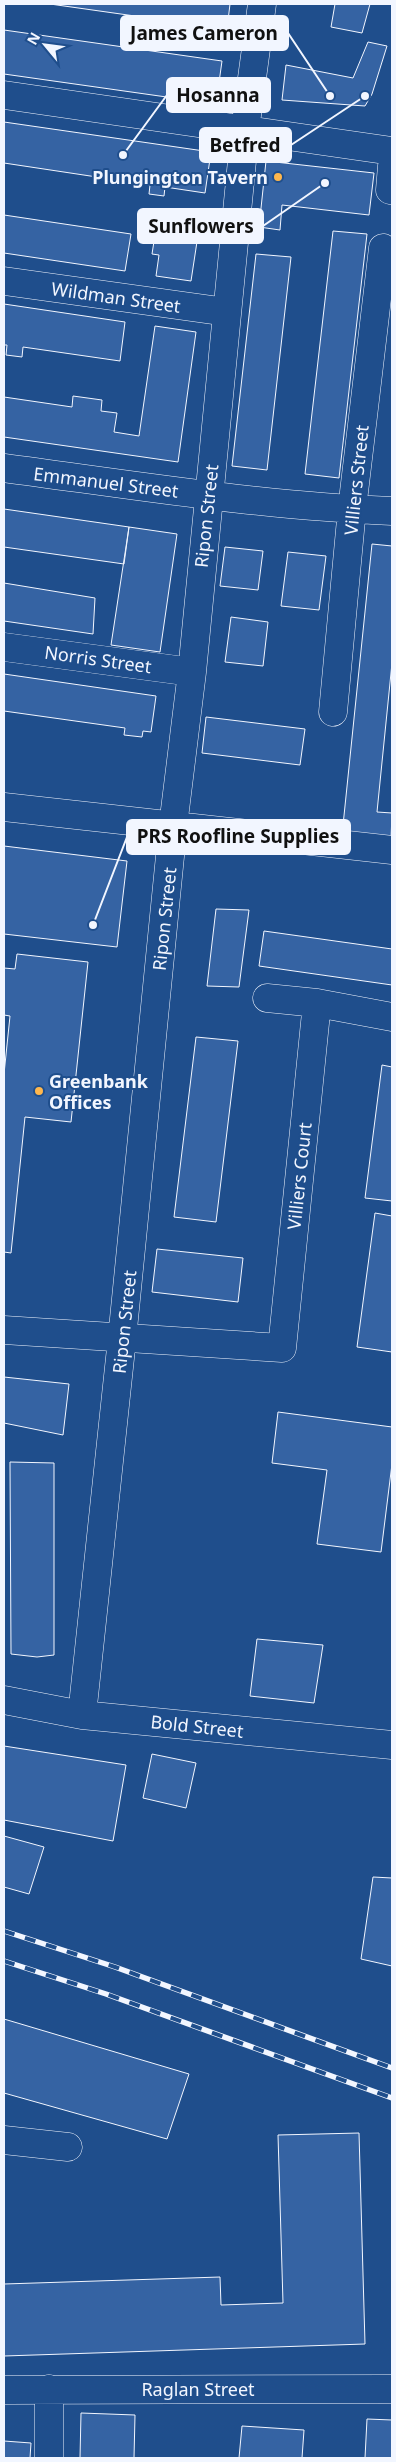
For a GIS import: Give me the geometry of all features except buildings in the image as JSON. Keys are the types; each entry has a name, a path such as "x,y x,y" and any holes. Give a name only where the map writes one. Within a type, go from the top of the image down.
{"street":[{"name":"Ripon Street","path":"82,1714 122,1339 173,826 192,672 245,130 262,4"},
{"path":"4,95 392,151"},
{"name":"Villiers Street","path":"333,712 352,509 383,248"},
{"name":"Wildman Street","path":"4,281 228,312"},
{"name":"Emmanuel Street","path":"4,468 208,495 392,511"},
{"name":"Norris Street","path":"4,647 192,672"},
{"path":"4,806 392,850"},
{"path":"267,998 317,1003 392,1017"},
{"name":"Villiers Court","path":"122,1339 282,1348 317,1003"},
{"path":"4,1330 122,1339"},
{"name":"Bold Street","path":"4,1700 82,1714 392,1745"},
{"path":"4,2140 68,2147"},
{"path":"49,2389 49,2458"},
{"name":"Raglan Street","path":"4,2390 392,2390"}],"railway":[{"path":"4,1931 115,1967 392,2068"},
{"path":"4,1961 106,1994 392,2098"}],"place":[{"name":"James Cameron","path":"330,96"},
{"name":"Betfred","path":"365,96"},
{"name":"Hosanna","path":"123,155"},
{"name":"Plungington Tavern","path":"278,177"},
{"name":"Sunflowers","path":"325,183"},
{"name":"PRS Roofline Supplies","path":"93,925"},
{"name":"Greenbank Offices","path":"39,1091"}]}
